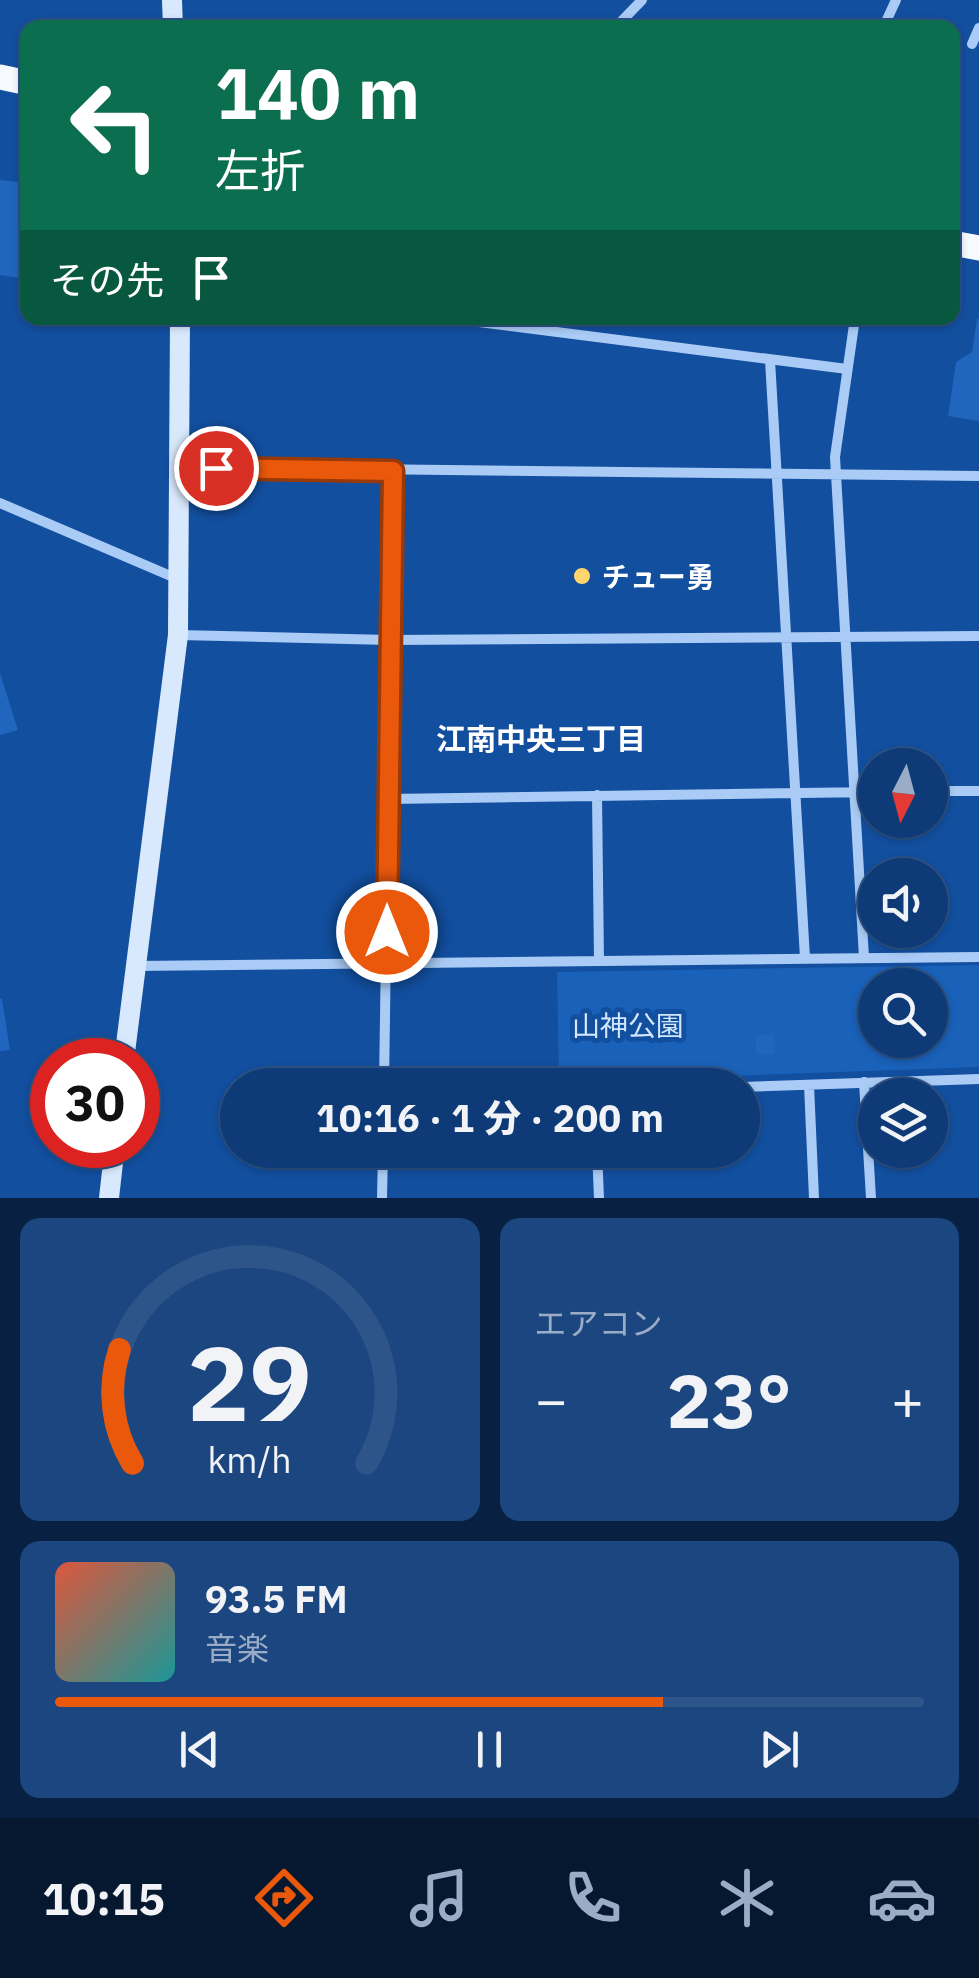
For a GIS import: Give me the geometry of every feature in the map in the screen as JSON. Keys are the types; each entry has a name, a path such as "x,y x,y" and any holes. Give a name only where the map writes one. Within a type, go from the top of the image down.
{"street":[{"path":"623,20 642,0"},
{"path":"972,44 979,28"},
{"path":"127,1038 178,635 180,325"},
{"path":"501,325 847,368"},
{"path":"854,325 835,457 864,958"},
{"path":"770,360 805,958"},
{"path":"181,467 979,476"},
{"path":"384,1068 393,471"},
{"path":"0,503 181,580"},
{"path":"178,635 390,640 979,636"},
{"path":"948,791 979,790"},
{"path":"388,800 858,792"},
{"path":"597,795 599,962"},
{"path":"135,966 979,957"},
{"path":"948,1080 979,1079"},
{"path":"760,1086 858,1082"},
{"path":"808,1085 814,1198"},
{"path":"108,1198 112,1168"},
{"path":"382,1198 383,1168"},
{"path":"598,1168 599,1198"},
{"path":"869,1168 871,1198"}],"green space":[{"name":"山神公園","path":"979,965 979,1067 760,1075 760,1068 559,1068 557,972"}],"building":[{"path":"0,180 20,182 20,278 0,275"},
{"path":"977,319 979,421 948,416 956,362 972,352"},
{"path":"0,673 18,730 0,735"},
{"path":"0,999 10,1050 0,1051"},
{"path":"756,1035 774,1035 774,1054 756,1054"}],"place":[{"name":"チュー勇","path":"582,576"}],"district":[{"name":"江南中央三丁目","path":"541,738"}],"route":[{"path":"216,468 393,471 387,932"}]}
